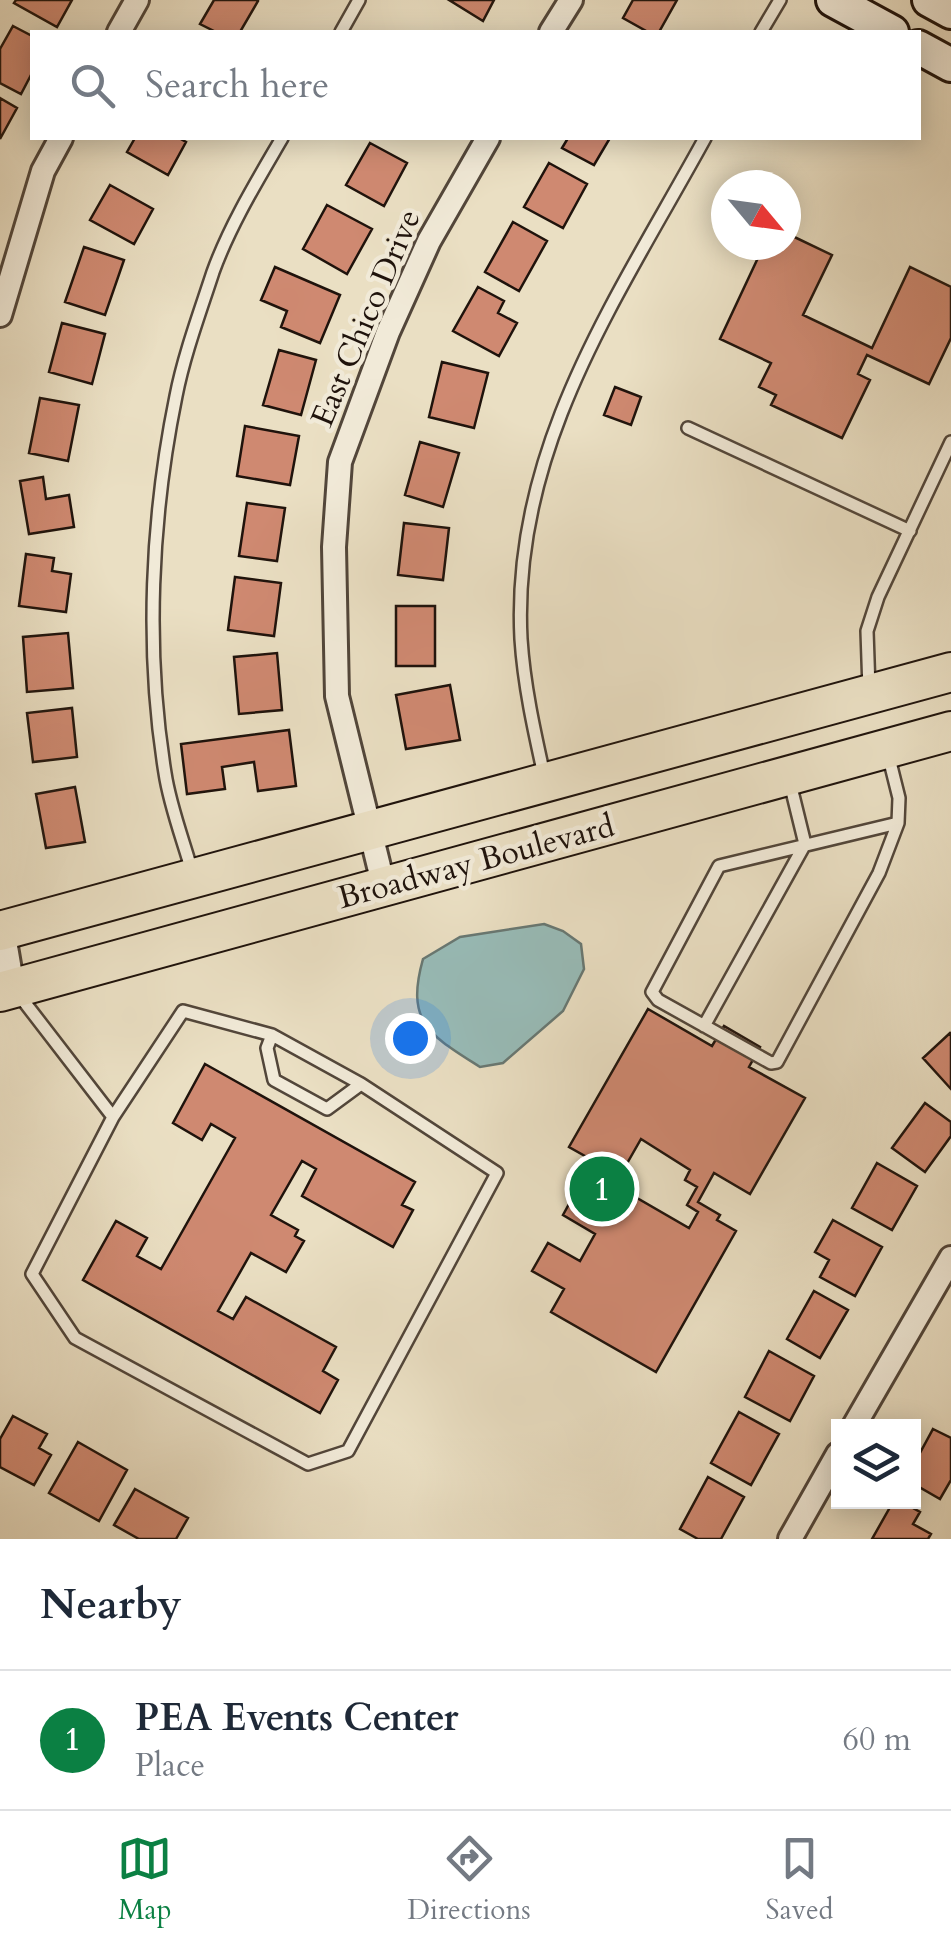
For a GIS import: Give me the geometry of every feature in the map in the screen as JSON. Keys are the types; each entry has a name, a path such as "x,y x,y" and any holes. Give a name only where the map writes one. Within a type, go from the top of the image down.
{"main road":[{"path":"833,0 888,30"},
{"path":"929,0 951,12"},
{"path":"921,49 951,65"},
{"name":"Broadway Boulevard","path":"1,925 194,878 951,672"},
{"path":"870,696 887,750"},
{"name":"Broadway Boulevard","path":"7,990 951,731"}],"street":[{"path":"120,30 137,0"},
{"path":"553,30 572,0"},
{"path":"0,314 43,171 61,140"},
{"name":"East Chico Drive","path":"384,887 338,696 334,546 340,462 388,332 429,241 487,140"},
{"path":"1,925 7,990"},
{"path":"858,1419 951,1258"},
{"path":"790,1539 831,1466"}],"lane":[{"path":"341,30 359,0"},
{"path":"762,30 780,0"},
{"path":"194,878 165,775 157,688 153,590 163,487 176,394 214,270 234,222 281,140"},
{"path":"546,783 528,700 521,637 524,545 535,492 556,419 570,388 605,316 704,140"},
{"path":"688,428 910,531"},
{"path":"870,696 867,632 878,597 951,442"},
{"path":"887,750 899,798 898,823 879,874 777,1062 771,1063 704,1026 658,1000 652,992 718,866 898,823"},
{"path":"704,1026 806,844 789,777"},
{"path":"7,990 112,1118"},
{"path":"184,1011 272,1035 361,1084 497,1173 348,1452 308,1464 75,1338 32,1274 112,1118 184,1011"},
{"path":"272,1035 267,1048 274,1080 327,1109 361,1084"}],"water":[{"path":"544,924 581,944 584,969 563,1011 503,1063 480,1067 447,1046 426,1025 417,998 423,959 460,937"}],"building":[{"path":"72,0 57,27 14,3"},
{"path":"214,0 258,1 241,30 212,30 200,24"},
{"path":"449,0 494,0 483,21"},
{"path":"633,0 677,0 660,30 644,30 623,18"},
{"path":"13,26 30,35 30,77 21,94 0,83 0,49"},
{"path":"0,98 17,108 0,139"},
{"path":"134,140 186,142 168,175 127,152"},
{"path":"567,140 609,140 594,165 562,148"},
{"path":"370,143 407,163 384,206 346,185"},
{"path":"549,163 587,184 563,228 524,207"},
{"path":"110,185 153,209 134,244 90,220"},
{"path":"327,205 372,229 347,274 303,249"},
{"path":"513,222 547,241 519,291 485,272"},
{"path":"801,240 832,255 803,315 872,348 910,267 951,287 951,338 929,384 867,355 858,374 870,380 842,438 771,405 776,395 759,387 771,363 720,339 757,260 801,260"},
{"path":"84,247 124,260 105,315 65,302"},
{"path":"275,267 340,295 320,343 281,327 287,311 261,300"},
{"path":"478,287 504,301 498,313 517,323 499,356 453,331"},
{"path":"62,323 105,334 92,384 49,372"},
{"path":"279,350 316,360 301,415 263,405"},
{"path":"442,362 488,373 474,428 429,417"},
{"path":"615,387 641,397 631,425 604,415"},
{"path":"40,398 79,405 68,461 29,453"},
{"path":"245,426 299,436 290,485 237,476"},
{"path":"420,442 459,453 443,507 405,495"},
{"path":"43,477 46,499 69,495 74,527 29,534 20,481"},
{"path":"247,503 285,508 277,561 239,556"},
{"path":"404,523 449,528 443,580 398,575"},
{"path":"26,554 54,558 52,571 71,574 66,612 19,606"},
{"path":"235,577 281,583 274,636 228,630"},
{"path":"396,606 435,606 435,666 396,666"},
{"path":"68,633 73,688 27,692 23,637"},
{"path":"277,653 282,710 239,714 234,657"},
{"path":"450,685 460,740 406,749 396,695"},
{"path":"72,708 77,757 33,762 27,713"},
{"path":"289,730 296,786 258,791 254,762 222,767 225,789 187,794 181,744"},
{"path":"75,787 85,842 46,848 36,794"},
{"path":"648,1009 712,1046 724,1026 760,1047 749,1067 805,1098 750,1194 714,1173 698,1202 720,1215 717,1220 736,1231 656,1372 551,1312 564,1289 532,1271 548,1243 580,1261 595,1234 563,1215 587,1171 602,1180 608,1169 569,1147","holes":["641,1139 690,1170 685,1180 697,1187 687,1205 698,1212 689,1228 625,1191 631,1180 621,1174"]},
{"path":"951,1034 951,1089 923,1058"},
{"path":"205,1064 415,1182 402,1205 413,1210 393,1247 302,1196 316,1169 302,1161 271,1215 298,1230 295,1236 304,1241 286,1272 251,1253 218,1311 233,1319 246,1297 336,1347 323,1371 338,1380 320,1413 83,1280 116,1221 147,1238 137,1256 161,1269 235,1138 211,1124 202,1140 173,1123"},
{"path":"925,1103 951,1122 951,1136 925,1172 892,1148"},
{"path":"877,1163 917,1186 892,1230 852,1208"},
{"path":"833,1220 882,1247 855,1296 820,1277 829,1260 815,1252"},
{"path":"814,1291 848,1310 820,1358 787,1339"},
{"path":"769,1351 814,1376 790,1421 745,1397"},
{"path":"739,1412 779,1434 751,1485 711,1463"},
{"path":"13,1416 47,1434 39,1448 51,1455 34,1485 0,1467 0,1439"},
{"path":"933,1429 951,1438 951,1480 940,1499 921,1488 921,1451"},
{"path":"78,1442 127,1470 99,1521 49,1493"},
{"path":"708,1477 744,1497 721,1539 698,1539 680,1529"},
{"path":"135,1489 188,1518 176,1539 139,1539 114,1525"},
{"path":"889,1509 920,1512 913,1524 931,1534 928,1539 872,1539"}],"place":[{"name":"PEA Events Center","path":"602,1189"}]}
